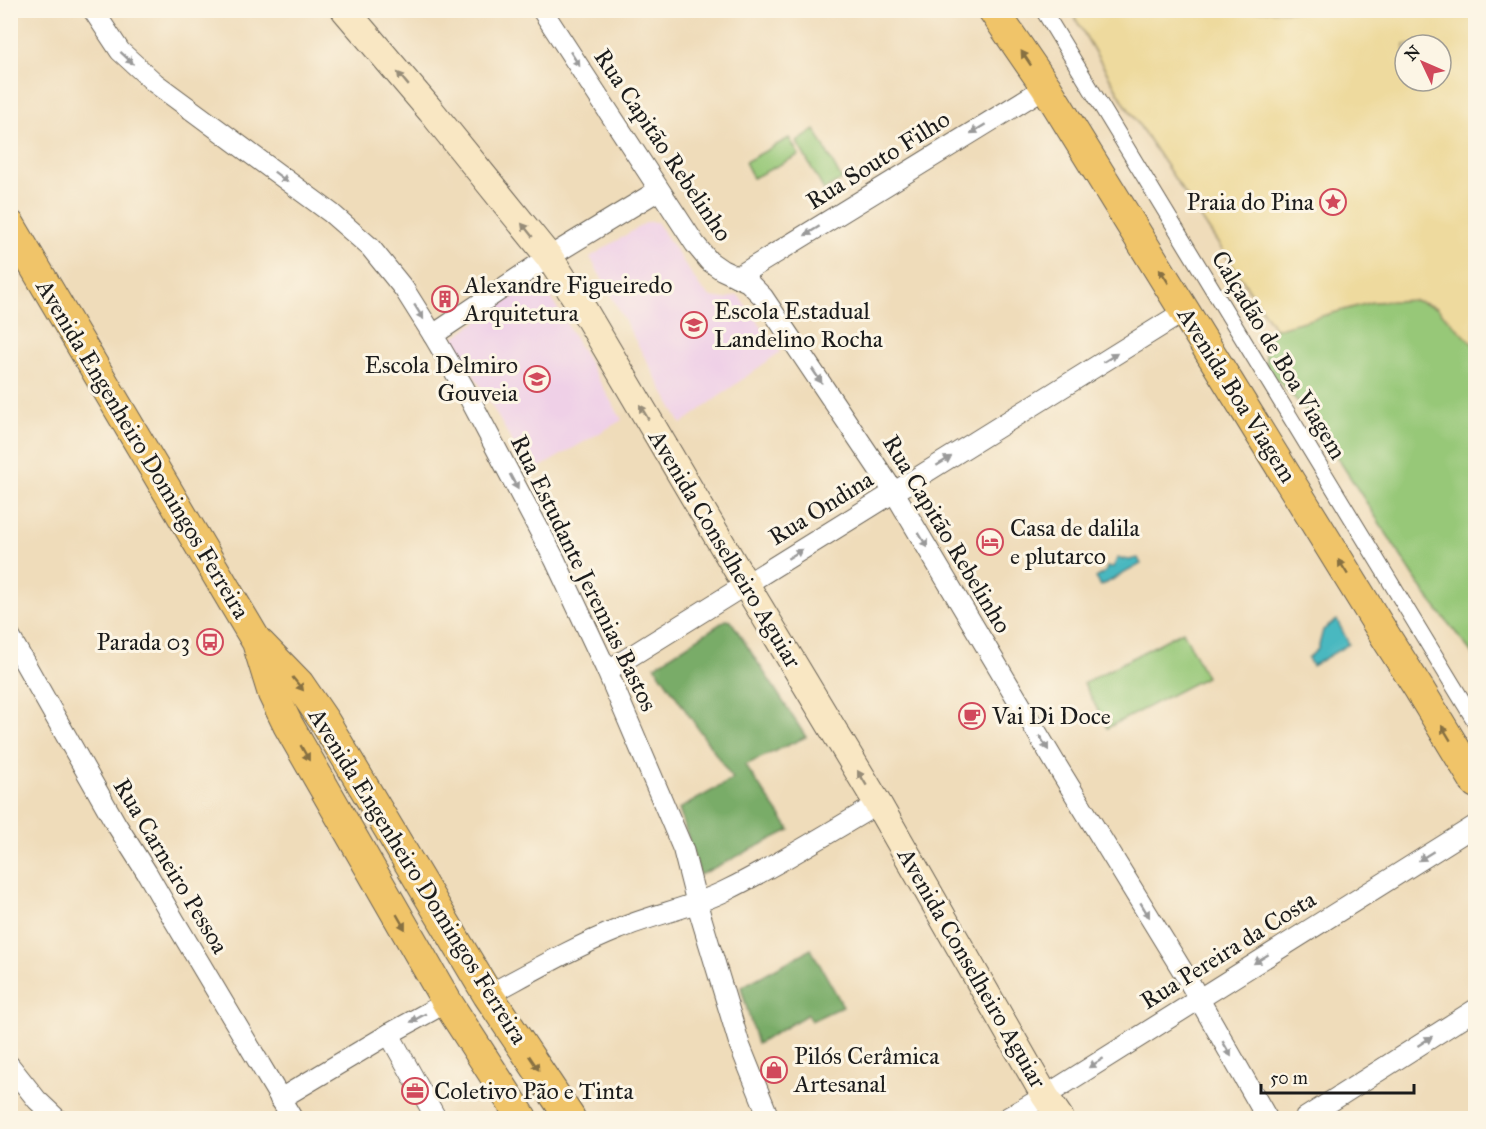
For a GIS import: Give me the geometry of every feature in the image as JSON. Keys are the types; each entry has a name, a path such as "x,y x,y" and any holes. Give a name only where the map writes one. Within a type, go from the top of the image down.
{"main road":[{"name":"Avenida Conselheiro Aguiar","path":"345,10 431,111 549,257 585,312 878,804 1060,1119"},
{"name":"Avenida Boa Viagem","path":"993,10 1046,87 1476,783"},
{"name":"Avenida Engenheiro Domingos Ferreira","path":"10,225 257,642 273,694 288,725 447,1002 522,1119"},
{"name":"Avenida Engenheiro Domingos Ferreira","path":"257,642 299,684 325,722 488,995 570,1119"}],"street":[{"name":"Rua Estudante Jeremias Bastos","path":"93,10 120,51 154,83 331,213 370,247 404,289 433,335 464,386 555,560 607,671 683,849 697,904 740,1046 769,1119"},
{"name":"Rua Capitão Rebelinho","path":"542,10 695,244 709,261 747,282 764,297 894,492 1198,998 1267,1119"},
{"name":"Calçadão de Boa Viagem","path":"1043,10 1476,723"},
{"name":"Rua Souto Filho","path":"737,277 1046,87"},
{"path":"433,335 549,257 659,190"},
{"name":"Rua Ondina","path":"607,671 1185,311"},
{"name":"Rua Carneiro Pessoa","path":"10,637 116,824 292,1119"},
{"path":"488,995 604,935 697,904 726,891 878,804"},
{"name":"Rua Pereira da Costa","path":"1006,1119 1476,825"},
{"path":"280,1099 447,1002"},
{"path":"1305,1119 1476,1009"},
{"path":"389,1034 436,1119"},
{"path":"10,1066 37,1100 56,1119"}],"shaded area":[{"name":"Escola Estadual Landelino Rocha","path":"647,222 657,222 702,290 711,297 725,299 738,295 780,352 681,424 590,257"},
{"name":"Escola Delmiro Gouveia","path":"525,289 549,294 622,420 530,473 453,338"}],"green space":[{"path":"815,130 842,180 824,190 797,142"},
{"path":"789,138 799,155 753,178 745,162"},
{"path":"1414,300 1437,308 1475,346 1475,657 1426,595 1308,412 1267,370 1265,347 1275,329 1372,302"},
{"path":"726,620 731,621 806,737 745,765 790,830 700,875 679,809 733,779 655,666"},
{"path":"1183,631 1206,677 1107,728 1084,683"},
{"path":"811,949 843,1006 811,1021 808,1014 757,1044 741,987"}],"sand":[{"name":"Praia do Pina","path":"1071,11 1469,11 1476,20 1475,346 1437,308 1414,300 1372,302 1275,329 1125,104"}],"water":[{"path":"1118,558 1129,560 1138,558 1141,564 1101,586 1096,578 1106,571 1107,567 1113,567"},
{"path":"1337,620 1349,644 1312,666 1308,658 1318,649 1323,630"}],"place":[{"name":"Praia do Pina","path":"1333,202"},
{"name":"Alexandre Figueiredo Arquitetura","path":"445,299"},
{"name":"Escola Estadual Landelino Rocha","path":"694,325"},
{"name":"Escola Delmiro Gouveia","path":"537,379"},
{"name":"Casa de dalila e plutarco","path":"990,542"},
{"name":"Parada 03","path":"210,642"},
{"name":"Vai Di Doce","path":"972,716"},
{"name":"Pilós Cerâmica Artesanal","path":"774,1070"},
{"name":"Coletivo Pão e Tinta","path":"415,1091"}]}
